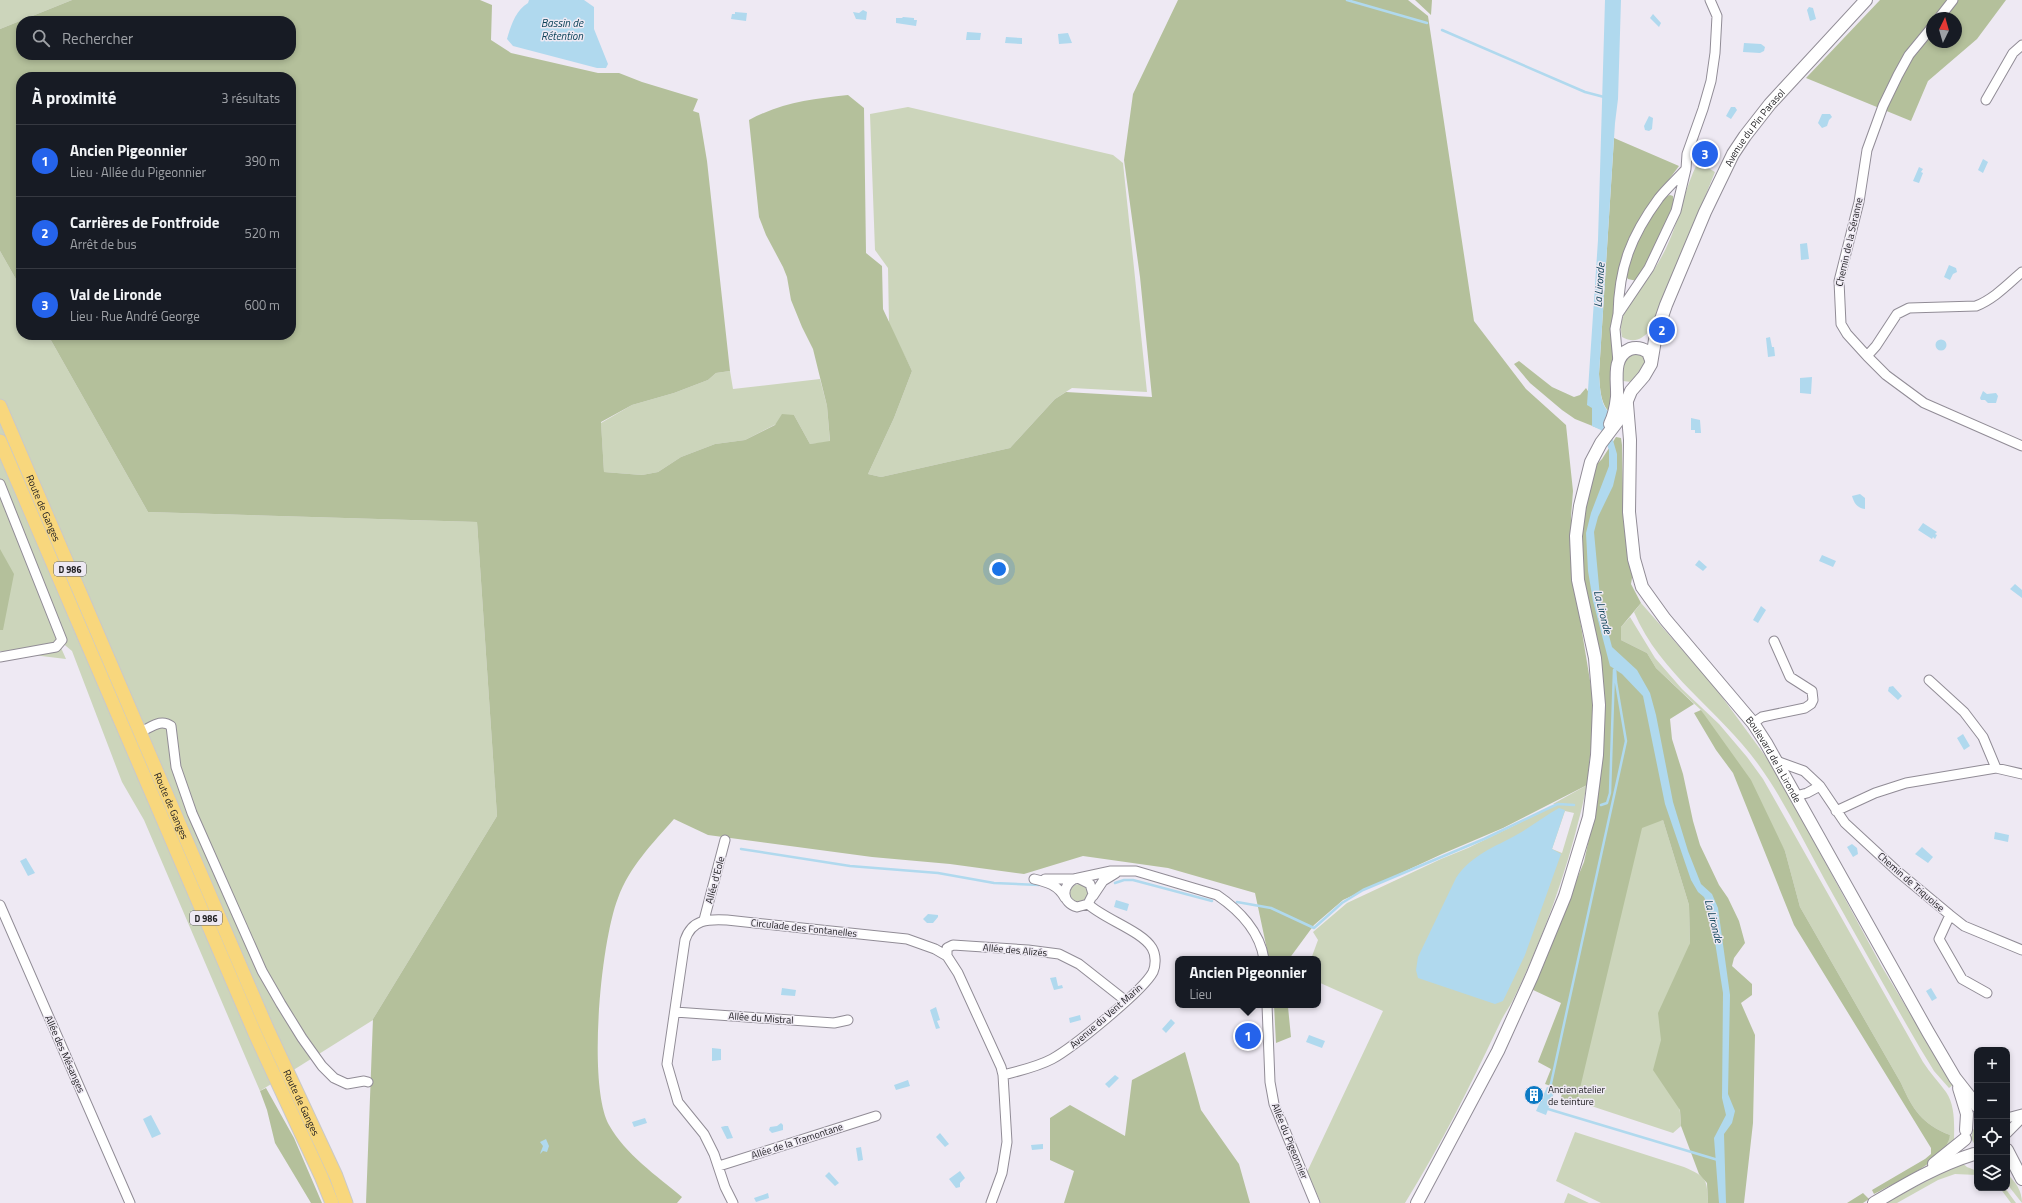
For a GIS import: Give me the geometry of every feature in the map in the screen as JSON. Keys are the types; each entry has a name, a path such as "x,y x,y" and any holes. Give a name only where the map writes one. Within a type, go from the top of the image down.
{"main road":[{"name":"Route de Ganges","path":"0,406 264,1022 336,1176 346,1203"},
{"name":"Route de Ganges","path":"0,441 253,1029 332,1203"}],"street":[{"path":"1618,314 1649,268 1671,224 1678,203 1686,168 1687,154 1711,81 1715,52 1717,16 1710,0"},
{"name":"Avenue du Pin Parasol","path":"1651,360 1659,323 1705,212 1732,154 1796,75 1866,0"},
{"path":"1944,12 1953,0"},
{"name":"Chemin de la Séranne","path":"1926,34 1909,55 1889,94 1877,121 1867,150 1859,202 1839,281 1840,324 1847,334 1886,375 1924,403 2022,446"},
{"path":"1986,100 2013,53 2022,45"},
{"path":"1639,382 1626,387 1620,384 1617,380 1618,363 1616,324 1622,270 1633,239 1660,198 1686,168"},
{"path":"1867,356 1876,346 1897,314 1915,307 1976,306 1985,303 2022,272"},
{"name":"Avenue du Pin Parasol","path":"1631,349 1646,338 1659,323"},
{"path":"1417,1203 1498,1051 1532,976 1565,896 1589,817 1597,755 1599,705 1595,658 1578,580 1576,536 1578,519 1591,462 1614,423 1622,399 1644,376 1651,360 1645,350 1631,349 1617,339"},
{"path":"1618,363 1624,353 1631,349"},
{"name":"Boulevard de la Lironde","path":"1617,380 1630,440 1629,512 1634,559 1642,587 1665,619 1753,723 1779,762 1796,796 1907,996 1955,1078 1974,1102"},
{"name":"Boulevard de la Lironde","path":"1614,423 1630,440"},
{"path":"0,484 62,640 56,647 0,657"},
{"path":"1753,723 1762,717 1805,708 1811,704 1813,700 1812,691 1790,677 1774,641"},
{"path":"1928,680 1964,712 1983,737 1996,768"},
{"path":"140,732 159,723 167,723 171,726 176,767 192,812 262,971 302,1038 322,1066 340,1082 347,1084 364,1081 368,1082"},
{"name":"Chemin de Triquoise","path":"1779,762 1804,771 1820,786 1845,823 1897,871 1964,926 2022,950"},
{"path":"1836,811 1875,794 1906,783 1996,768 2022,774"},
{"path":"1796,796 1807,793 1820,786"},
{"name":"Allée d'Eole","path":"704,920 726,840"},
{"path":"1120,871 1105,878 1090,900 1077,907 1067,901 1054,886 1034,878 1076,879 1104,872 1120,871 1145,873 1217,895 1226,901 1252,928 1260,942 1263,956"},
{"path":"1076,879 1090,884 1092,889 1090,900"},
{"path":"1067,901 1065,889 1076,879"},
{"name":"Avenue du Vent Marin","path":"1003,1076 1043,1063 1068,1050 1126,1001 1153,971 1156,960 1153,948 1135,933 1108,919 1090,900"},
{"name":"Allée des Mésanges","path":"0,905 130,1203"},
{"path":"1950,915 1939,938 1962,979 1987,994"},
{"path":"704,920 690,930 684,940 667,1064 678,1102 704,1134 719,1166 725,1187 733,1203"},
{"name":"Circulade des Fontanelles","path":"704,920 727,920 907,939 935,949 946,956 961,979 998,1060 1003,1076 1006,1148 1002,1173 991,1203"},
{"name":"Allée des Alizés","path":"946,956 947,948 953,945 1028,950 1059,954 1079,964 1126,1001"},
{"name":"Allée du Pigeonnier","path":"1267,1008 1270,1082 1274,1104 1315,1203"},
{"name":"Allée du Mistral","path":"675,1012 834,1023 848,1020"},
{"name":"Boulevard de la Lironde","path":"1955,1078 1967,1114 1965,1135"},
{"path":"2010,1117 2022,1114"},
{"name":"Allée de la Tramontane","path":"719,1166 876,1116"},
{"path":"2010,1130 2022,1118"},
{"path":"1913,1180 1965,1135 1971,1123 1974,1121"},
{"path":"1965,1135 1968,1148 1974,1154"},
{"path":"1874,1203 1913,1180 1954,1161 1974,1155"},
{"path":"2010,1155 2022,1179"},
{"path":"2010,1172 2022,1185"}],"green space":[{"path":"0,0 72,0 32,16 16,16 16,23 0,29"},
{"path":"72,0 480,0 492,5 491,40 511,53 598,73 619,73 642,82 698,99 693,111 699,113 707,161 730,371 716,373 708,380 674,393 632,405 601,422 604,472 642,475 658,472 681,457 715,444 745,440 775,425 782,414 794,415 810,444 830,441 827,406 813,349 791,300 787,277 783,267 766,235 759,217 749,120 774,109 797,102 848,95 864,108 866,253 882,266 883,309 912,371 894,418 868,474 881,477 1010,448 1055,399 1066,392 1152,397 1140,277 1124,160 1133,94 1178,0 1408,0 1428,16 1474,321 1526,389 1566,425 1573,491 1571,517 1572,571 1593,699 1593,729 1587,785 1503,828 1442,854 1343,900 1314,925 1291,956 1268,956 1255,893 1168,868 1083,856 1024,874 950,864 872,857 708,835 674,819 650,846 635,866 628,876 618,898 606,946 599,1012 598,1046 602,1105 609,1125 624,1146 633,1155 652,1173 682,1197 677,1203 366,1203 373,1019 497,816 477,522 148,512 51,340 296,340 296,72 16,72 16,279 0,251 0,29 16,23 16,60 296,60 296,16 32,16"},
{"path":"1415,0 1432,0 1431,15"},
{"path":"1880,0 2006,0 1977,39 1928,81 1911,121 1806,78"},
{"path":"908,107 1113,155 1123,163 1147,392 1072,388 1055,399 1010,448 881,477 868,474 894,418 912,371 889,324 888,268 875,250 870,114"},
{"path":"1614,138 1679,166 1641,217 1629,238 1621,260 1617,285 1613,415 1605,407 1603,402 1600,391 1599,374"},
{"path":"1698,162 1715,172 1651,330 1638,340 1631,340 1622,337 1621,322 1623,315 1665,251 1693,172"},
{"path":"1670,195 1673,196 1674,205 1650,258 1637,281 1628,279 1626,276 1629,257 1645,225 1659,205"},
{"path":"0,251 16,279 16,340 51,340 148,512 477,522 497,816 373,1020 260,1091 144,820 122,782 72,651 60,641 54,632 66,659 0,651 0,630 2,630 0,570"},
{"path":"1635,353 1646,357 1644,368 1631,382 1623,381 1623,364 1627,358"},
{"path":"1519,361 1552,387 1574,397 1580,395 1586,388 1606,421 1600,429 1575,419 1562,410 1530,383 1514,364"},
{"path":"730,371 733,389 820,379 827,406 830,442 810,444 794,415 745,440 715,444 681,457 658,472 642,475 604,472 601,423 632,405 674,393 708,380 716,373"},
{"path":"1616,437 1621,438 1622,445 1623,509 1627,550 1633,572 1631,584 1641,603 1621,627 1621,640 1647,653 1656,668 1694,704 1670,719 1672,739 1683,774 1693,821 1700,845 1719,885 1728,898 1739,921 1745,943 1734,958 1732,966 1752,984 1752,995 1741,1003 1755,1035 1753,1123 1744,1203 1708,1203 1707,1183 1699,1174 1681,1126 1680,1110 1653,1070 1661,1040 1658,1013 1690,943 1689,905 1663,820 1642,828 1576,1105 1560,1101 1563,1090 1545,1084 1551,1069 1538,1062 1561,1003 1531,989 1584,862 1598,797 1604,728 1600,653 1585,589 1581,537 1594,467 1602,459"},
{"path":"0,549 14,574 3,630 0,630"},
{"path":"1641,603 1714,686 1774,768 1882,967 1953,1085 1949,1088 1934,1071 1920,1048 1785,807 1758,764 1726,726 1674,673 1645,634 1634,612"},
{"path":"1630,617 1655,658 1682,689 1719,724 1747,757 1763,779 1923,1062 1949,1098 1954,1117 1954,1144 1939,1156 1950,1135 1940,1131 1925,1121 1914,1108 1800,907 1785,851 1701,710 1656,668 1647,653 1621,640 1621,627"},
{"path":"1701,710 1751,780 1785,851 1800,907 1914,1108 1925,1121 1940,1131 1950,1135 1947,1145 1940,1154 1930,1162 1907,1177 1874,1194 1872,1190 1925,1159 1931,1154 1931,1148 1794,925 1733,773 1716,750 1694,713"},
{"path":"1587,785 1581,813 1565,868 1536,950 1512,1002 1501,1020 1467,1091 1418,1181 1405,1203 1321,1203 1307,1172 1383,1011 1321,983 1321,956 1312,956 1318,940 1313,932 1347,903 1468,848 1556,805 1553,804","holes":["1565,811 1574,813 1562,853 1552,849"]},
{"path":"1663,820 1689,905 1690,943 1673,1023 1681,1126 1673,1133 1564,1097 1636,823"},
{"path":"1079,884 1085,887 1088,893 1085,899 1079,902 1073,899 1070,893 1073,887"},
{"path":"1274,1008 1288,1008 1291,1037 1276,1043"},
{"path":"1185,1052 1201,1110 1239,1164 1250,1203 1064,1203 1074,1171 1050,1160 1050,1118 1070,1105 1125,1136 1132,1080"},
{"path":"266,1088 294,1138 322,1203 311,1203 275,1143 267,1110 260,1091"},
{"path":"1974,1129 1974,1144 1971,1138"},
{"path":"1575,1132 1684,1167 1697,1173 1706,1184 1708,1203 1601,1203 1556,1181"},
{"path":"1962,1163 1974,1170 1974,1175 1955,1174 1938,1180 1897,1203 1884,1203"},
{"path":"2010,1177 2018,1187 2022,1203 2010,1188"},
{"path":"2002,1191 2007,1191 2016,1203 2011,1203"},
{"path":"1568,1193 1589,1203 1564,1203"},
{"path":"1863,1193 1869,1199 1863,1203 1847,1203"}],"water":[{"name":"Bassin de Rétention","path":"529,0 584,0 594,7 594,29 608,64 606,68 597,68 513,46 507,39 510,28 514,18"},
{"name":"La Lironde","path":"1605,0 1621,0 1618,99 1615,123 1599,374 1602,400 1609,412 1607,420 1617,454 1617,469 1613,486 1598,517 1594,532 1600,597 1612,647 1637,670 1650,693 1656,715 1673,802 1688,851 1701,884 1712,894 1718,908 1730,995 1728,1094 1735,1111 1732,1123 1724,1134 1726,1203 1719,1203 1714,1138 1726,1115 1722,1098 1723,993 1710,910 1704,897 1698,892 1691,880 1665,804 1643,696 1622,674 1610,666 1593,601 1588,571 1586,533 1591,513 1609,466 1609,450 1601,430 1592,426 1592,408 1587,405 1598,240"},
{"path":"1809,7 1813,8 1816,19 1810,21 1807,10"},
{"path":"863,10 867,12 866,20 856,19 853,12 859,13"},
{"path":"735,12 747,13 746,21 731,19 732,14 735,14"},
{"path":"1653,14 1661,23 1659,27 1650,18"},
{"path":"896,18 914,18 914,20 917,20 916,26 896,23"},
{"path":"967,32 981,33 980,40 966,40"},
{"path":"1068,33 1072,43 1059,44 1058,34"},
{"path":"1006,37 1022,38 1022,44 1005,43"},
{"path":"1744,43 1761,44 1765,47 1764,51 1760,53 1743,52"},
{"path":"1731,107 1735,107 1737,110 1731,119 1726,116"},
{"path":"1822,114 1830,114 1832,117 1827,126 1822,128 1818,123"},
{"path":"1649,116 1653,118 1652,129 1649,131 1645,130 1644,126"},
{"path":"1983,159 1988,162 1983,173 1978,170"},
{"path":"1919,167 1923,169 1921,172 1923,173 1919,183 1913,181"},
{"path":"1807,243 1809,259 1801,260 1800,244"},
{"path":"1949,265 1956,268 1957,272 1953,274 1950,280 1944,277"},
{"path":"1770,337 1772,347 1774,347 1775,356 1768,357 1766,338"},
{"path":"1939,340 1943,340 1945,341 1945,349 1939,350 1936,347 1936,343"},
{"path":"1812,377 1811,394 1800,393 1800,378"},
{"path":"1983,391 1987,394 1996,393 1998,396 1996,403 1988,403 1985,400 1981,400 1980,398"},
{"path":"1691,418 1700,420 1701,433 1695,433 1695,430 1691,430"},
{"path":"1860,494 1865,498 1865,509 1855,503 1852,496"},
{"path":"1923,523 1937,532 1935,534 1937,535 1935,539 1933,537 1932,539 1918,530"},
{"path":"1822,555 1836,561 1833,567 1819,561"},
{"path":"1699,560 1707,567 1703,571 1695,565"},
{"path":"2015,584 2022,590 2022,598 2010,589"},
{"path":"1761,606 1766,610 1758,623 1753,620"},
{"path":"1893,686 1902,696 1898,700 1888,691 1889,687"},
{"path":"1963,734 1970,746 1964,750 1957,738"},
{"path":"1559,808 1565,810 1552,849 1561,854 1525,955 1503,1001 1495,1004 1418,978 1416,970 1418,957 1456,878 1462,870 1476,857 1518,834"},
{"path":"1995,832 2009,835 2008,842 1994,839"},
{"path":"1852,844 1857,848 1858,854 1853,857 1847,847"},
{"path":"1922,847 1933,857 1928,863 1915,854"},
{"path":"26,858 35,873 28,876 20,861"},
{"path":"1116,900 1129,904 1127,911 1114,907"},
{"path":"928,914 938,915 938,917 933,923 927,923 923,919"},
{"path":"1056,977 1058,986 1062,985 1063,988 1054,990 1050,978"},
{"path":"782,988 796,990 795,996 781,995"},
{"path":"1931,988 1937,998 1932,1001 1926,991"},
{"path":"936,1007 940,1020 937,1021 940,1028 936,1029 930,1010"},
{"path":"1080,1015 1081,1020 1070,1023 1069,1018"},
{"path":"1171,1019 1175,1023 1166,1033 1162,1029"},
{"path":"1309,1035 1325,1041 1322,1048 1306,1042"},
{"path":"712,1048 721,1049 721,1060 712,1061"},
{"path":"1115,1075 1119,1078 1109,1088 1105,1084"},
{"path":"908,1080 910,1086 896,1090 894,1085"},
{"path":"1547,1087 1555,1090 1546,1115 1536,1111"},
{"path":"151,1115 161,1134 152,1138 143,1119"},
{"path":"645,1118 647,1123 634,1127 632,1122"},
{"path":"781,1123 783,1125 783,1130 772,1133 769,1130 770,1127 777,1126"},
{"path":"728,1126 733,1138 727,1139 721,1127"},
{"path":"940,1133 949,1144 945,1147 936,1137"},
{"path":"546,1139 549,1146 547,1152 543,1151 540,1154 543,1146 540,1142"},
{"path":"1043,1144 1043,1149 1032,1150 1031,1145"},
{"path":"861,1147 863,1160 858,1161 856,1148"},
{"path":"960,1171 965,1178 960,1183 960,1187 956,1188 949,1179"},
{"path":"829,1172 839,1183 835,1186 825,1176"},
{"path":"768,1193 769,1198 756,1202 754,1198"}],"waterway":[{"path":"1347,0 1427,23"},
{"path":"1442,30 1585,92 1604,97"},
{"path":"1550,1088 1626,741 1615,668"},
{"path":"1601,805 1607,803 1610,793 1614,670"},
{"path":"1237,902 1271,908 1314,928 1342,903 1363,890 1484,839 1558,804 1574,805"},
{"path":"741,849 850,866 938,873 994,883 1039,885"},
{"path":"1115,883 1124,880 1133,880 1212,901"},
{"path":"1548,1109 1718,1160"}],"place":[{"name":"Val de Lironde","path":"1705,154"},
{"name":"Carrières de Fontfroide","path":"1662,330"},
{"name":"Ancien Pigeonnier","path":"1248,1036"},
{"name":"Ancien atelier de teinture","path":"1534,1095"}]}
